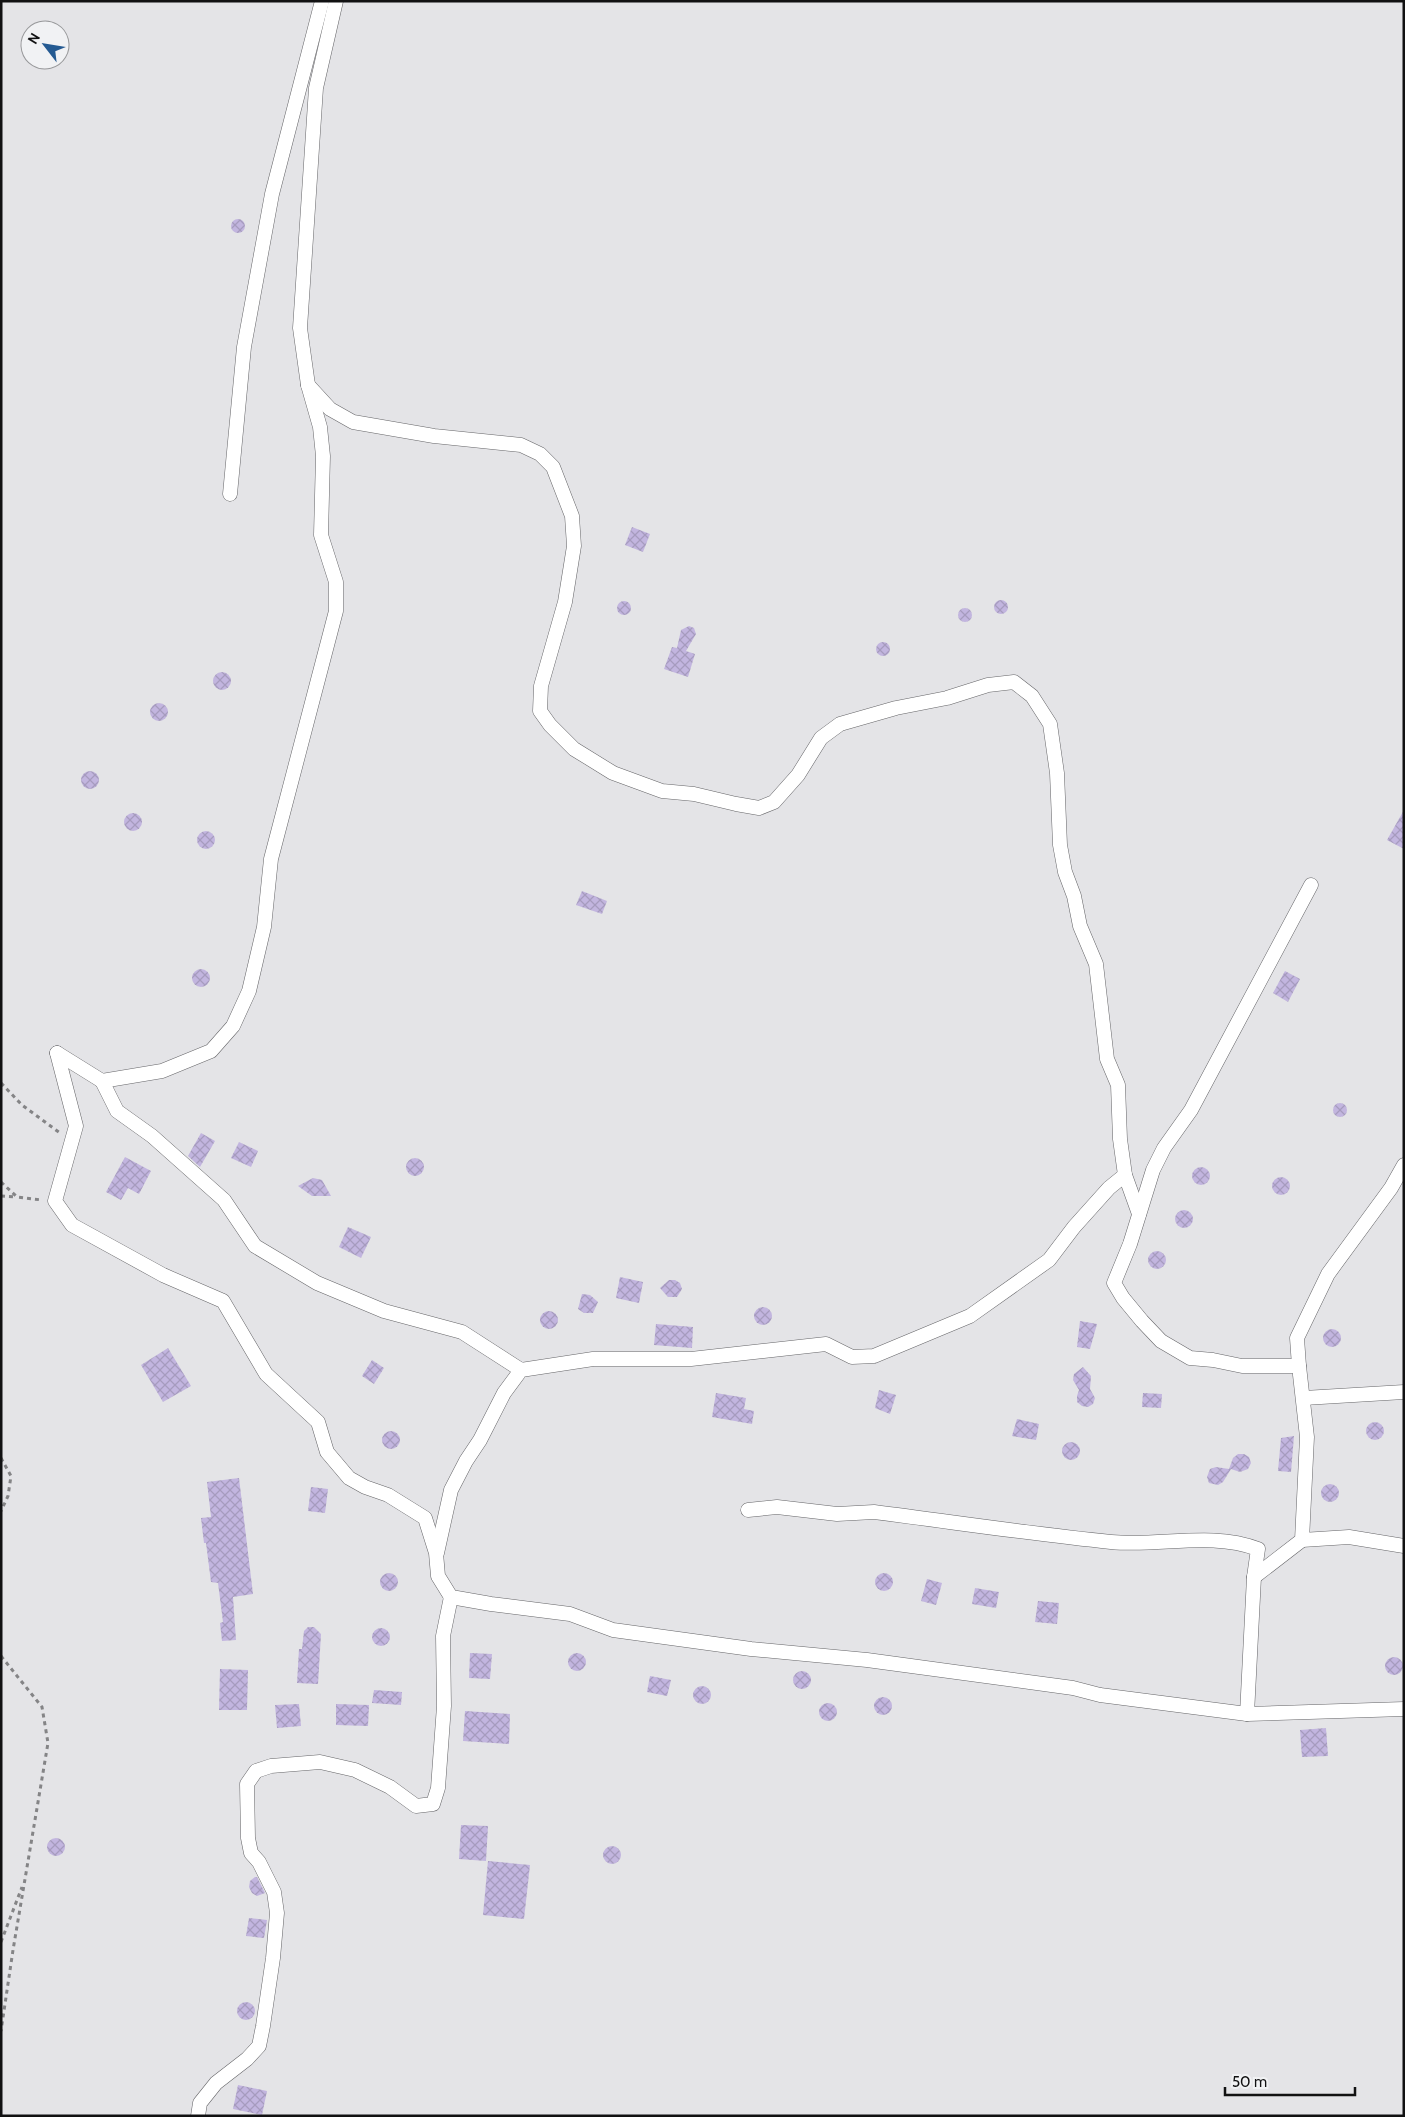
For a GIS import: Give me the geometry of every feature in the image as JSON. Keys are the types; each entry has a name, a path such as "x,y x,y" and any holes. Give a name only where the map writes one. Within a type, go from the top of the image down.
{"street":[{"path":"230,494 244,347 272,194 322,1"},
{"path":"102,1081 162,1071 212,1051 233,1026 249,991 264,927 271,859 336,612 336,582 321,535 323,456 320,427 308,385 300,328 316,88 336,1"},
{"path":"308,385 330,410 353,422 434,436 521,446 540,454 553,466 572,516 574,546 565,602 541,686 540,711 550,725 574,748 613,773 662,791 694,794 759,808 774,802 798,775 821,738 840,724 896,708 947,698 988,685 1014,682 1032,696 1050,724 1057,773 1060,845 1080,926 1096,964 1107,1059 1118,1085 1120,1140 1125,1175 1139,1214"},
{"path":"1299,1366 1242,1366 1213,1360 1190,1358 1161,1341 1122,1298 1114,1283 1153,1170 1164,1148 1191,1110 1311,885"},
{"path":"1125,1175 1109,1188 1074,1226 1049,1260 970,1316 874,1356 852,1357 826,1344 691,1358 593,1359 521,1370 462,1332 384,1310 325,1286 256,1246 224,1200 152,1136 117,1111 102,1081 57,1053 76,1126 55,1201 72,1226 163,1275 224,1301 266,1374 318,1422 327,1452 349,1478 365,1487 388,1495 425,1518 436,1556 438,1576 452,1597 490,1604 570,1614 613,1630 752,1649 877,1661 1073,1688 1100,1695 1248,1714 1404,1709"},
{"path":"1302,1540 1307,1437 1299,1366 1298,1338 1328,1274 1391,1188 1404,1164"},
{"path":"436,1556 451,1490 504,1393 521,1370"},
{"path":"1304,1398 1404,1392"},
{"path":"748,1510 778,1506 837,1514 874,1512 1114,1542 1205,1540 1244,1544 1258,1549 1254,1577 1248,1714"},
{"path":"1254,1577 1302,1540 1349,1537 1404,1546"},
{"path":"198,2116 200,2103 216,2083 247,2059 259,2046 263,2026 273,1958 277,1913 274,1892 259,1862 251,1853 248,1838 247,1784 256,1771 271,1766 320,1762 355,1770 390,1787 416,1806 433,1804 438,1788 443,1715 443,1636 452,1597"}],"path":[{"path":"1,1083 22,1105 73,1142"},
{"path":"1,1182 17,1197"},
{"path":"1,1196 55,1201"},
{"path":"1,1458 11,1476 8,1496 1,1511"},
{"path":"1,1656 42,1707 48,1743 1,2032"},
{"path":"1,1942 25,1877"}],"building":[{"path":"235,219 241,219 245,226 241,233 235,233 231,229 231,223"},
{"path":"632,527 650,534 643,552 625,545"},
{"path":"998,600 1004,600 1008,607 1004,614 998,614 994,610 994,604"},
{"path":"621,601 627,601 631,608 627,615 621,615 617,611 617,605"},
{"path":"962,608 968,608 972,615 968,622 962,622 958,618 958,612"},
{"path":"689,626 694,628 696,634 686,651 695,654 688,677 664,669 672,647 677,648 681,630"},
{"path":"880,642 886,642 890,649 886,656 880,656 876,652 876,646"},
{"path":"218,672 226,672 231,677 229,688 218,690 213,685 213,677"},
{"path":"155,703 163,703 168,708 166,719 155,721 150,716 150,708"},
{"path":"86,771 94,771 99,776 97,787 86,789 81,784 81,776"},
{"path":"1404,810 1404,849 1387,840"},
{"path":"129,813 137,813 142,818 140,829 129,831 124,826 124,818"},
{"path":"202,831 210,831 215,836 213,847 202,849 197,844 197,836"},
{"path":"582,891 607,901 602,914 576,905"},
{"path":"197,969 205,969 210,974 208,985 197,987 192,982 192,974"},
{"path":"1285,971 1300,979 1288,1002 1273,993"},
{"path":"1337,1103 1343,1103 1347,1110 1343,1117 1337,1117 1333,1113 1333,1107"},
{"path":"201,1133 215,1141 200,1167 188,1156"},
{"path":"239,1142 258,1151 251,1167 231,1158"},
{"path":"125,1157 151,1171 139,1194 128,1188 121,1200 106,1192"},
{"path":"411,1158 419,1158 424,1163 422,1174 411,1176 406,1171 406,1163"},
{"path":"1197,1167 1205,1167 1210,1172 1208,1183 1197,1185 1192,1180 1192,1172"},
{"path":"1277,1177 1285,1177 1290,1182 1288,1193 1277,1195 1272,1190 1272,1182"},
{"path":"313,1178 322,1180 331,1196 312,1196 298,1186"},
{"path":"1180,1210 1188,1210 1193,1215 1191,1226 1180,1228 1175,1223 1175,1215"},
{"path":"348,1227 371,1237 361,1258 339,1247"},
{"path":"1153,1251 1161,1251 1166,1256 1164,1267 1153,1269 1148,1264 1148,1256"},
{"path":"620,1277 643,1282 639,1303 616,1298"},
{"path":"669,1280 675,1280 680,1283 682,1289 677,1297 668,1297 660,1288"},
{"path":"582,1294 590,1295 598,1302 593,1313 584,1313 578,1309"},
{"path":"759,1307 767,1307 772,1312 770,1323 759,1325 754,1320 754,1312"},
{"path":"545,1311 553,1311 558,1316 556,1327 545,1329 540,1324 540,1316"},
{"path":"1080,1321 1097,1324 1090,1349 1077,1347"},
{"path":"656,1324 693,1327 692,1348 654,1345"},
{"path":"1328,1329 1336,1329 1341,1334 1339,1345 1328,1347 1323,1342 1323,1334"},
{"path":"168,1348 191,1386 163,1402 141,1365"},
{"path":"372,1360 384,1368 374,1384 362,1376"},
{"path":"1083,1367 1091,1376 1090,1389 1095,1398 1093,1404 1088,1407 1082,1406 1077,1402 1079,1390 1073,1380 1074,1374"},
{"path":"879,1390 896,1395 890,1414 875,1408"},
{"path":"716,1393 746,1398 744,1409 754,1411 752,1424 712,1417"},
{"path":"1143,1393 1162,1394 1161,1408 1142,1407"},
{"path":"1017,1419 1039,1424 1036,1440 1012,1436"},
{"path":"1371,1422 1379,1422 1384,1427 1382,1438 1371,1440 1366,1435 1366,1427"},
{"path":"387,1431 395,1431 400,1436 398,1447 387,1449 382,1444 382,1436"},
{"path":"1294,1436 1291,1472 1278,1471 1281,1438"},
{"path":"1067,1442 1075,1442 1080,1447 1078,1458 1067,1460 1062,1455 1062,1447"},
{"path":"1238,1454 1244,1454 1249,1457 1251,1463 1248,1469 1240,1472 1231,1469 1223,1482 1218,1485 1209,1483 1207,1477 1210,1469 1216,1467 1229,1469 1233,1458"},
{"path":"239,1478 253,1594 233,1597 236,1640 222,1641 220,1623 223,1622 218,1583 211,1582 201,1518 211,1517 207,1482"},
{"path":"1326,1484 1334,1484 1339,1489 1337,1500 1326,1502 1321,1497 1321,1489"},
{"path":"311,1487 328,1489 325,1513 308,1511"},
{"path":"385,1573 393,1573 398,1578 396,1589 385,1591 380,1586 380,1578"},
{"path":"880,1573 888,1573 893,1578 891,1589 880,1591 875,1586 875,1578"},
{"path":"927,1579 942,1583 936,1605 921,1601"},
{"path":"975,1588 999,1592 996,1608 972,1604"},
{"path":"1038,1601 1059,1603 1057,1624 1035,1622"},
{"path":"308,1627 314,1627 321,1634 318,1684 297,1683 299,1649 302,1649 304,1631"},
{"path":"377,1628 385,1628 390,1633 388,1644 377,1646 372,1641 372,1633"},
{"path":"470,1653 492,1654 490,1679 469,1678"},
{"path":"573,1653 581,1653 586,1658 584,1669 573,1671 568,1666 568,1658"},
{"path":"1390,1657 1398,1657 1403,1662 1401,1673 1390,1675 1385,1670 1385,1662"},
{"path":"220,1669 248,1670 247,1710 219,1710"},
{"path":"798,1671 806,1671 811,1676 809,1687 798,1689 793,1684 793,1676"},
{"path":"650,1676 671,1680 667,1696 647,1692"},
{"path":"698,1686 706,1686 711,1691 709,1702 698,1704 693,1699 693,1691"},
{"path":"374,1690 402,1692 401,1705 372,1703"},
{"path":"879,1697 887,1697 892,1702 890,1713 879,1715 874,1710 874,1702"},
{"path":"824,1703 832,1703 837,1708 835,1719 824,1721 819,1716 819,1708"},
{"path":"299,1704 301,1726 277,1728 275,1705"},
{"path":"336,1704 369,1705 368,1726 336,1725"},
{"path":"465,1711 510,1714 509,1744 463,1741"},
{"path":"1326,1728 1328,1756 1302,1757 1300,1730"},
{"path":"461,1825 488,1826 486,1861 459,1859"},
{"path":"52,1838 60,1838 65,1843 63,1854 52,1856 47,1851 47,1843"},
{"path":"608,1846 616,1846 621,1851 619,1862 608,1864 603,1859 603,1851"},
{"path":"488,1861 530,1865 524,1919 483,1915"},
{"path":"257,1877 265,1893 257,1896 252,1893 249,1887 250,1881"},
{"path":"249,1918 267,1920 264,1938 246,1936"},
{"path":"242,2002 250,2002 255,2007 253,2018 242,2020 237,2015 237,2007"},
{"path":"238,2085 267,2091 262,2115 233,2109"}]}
